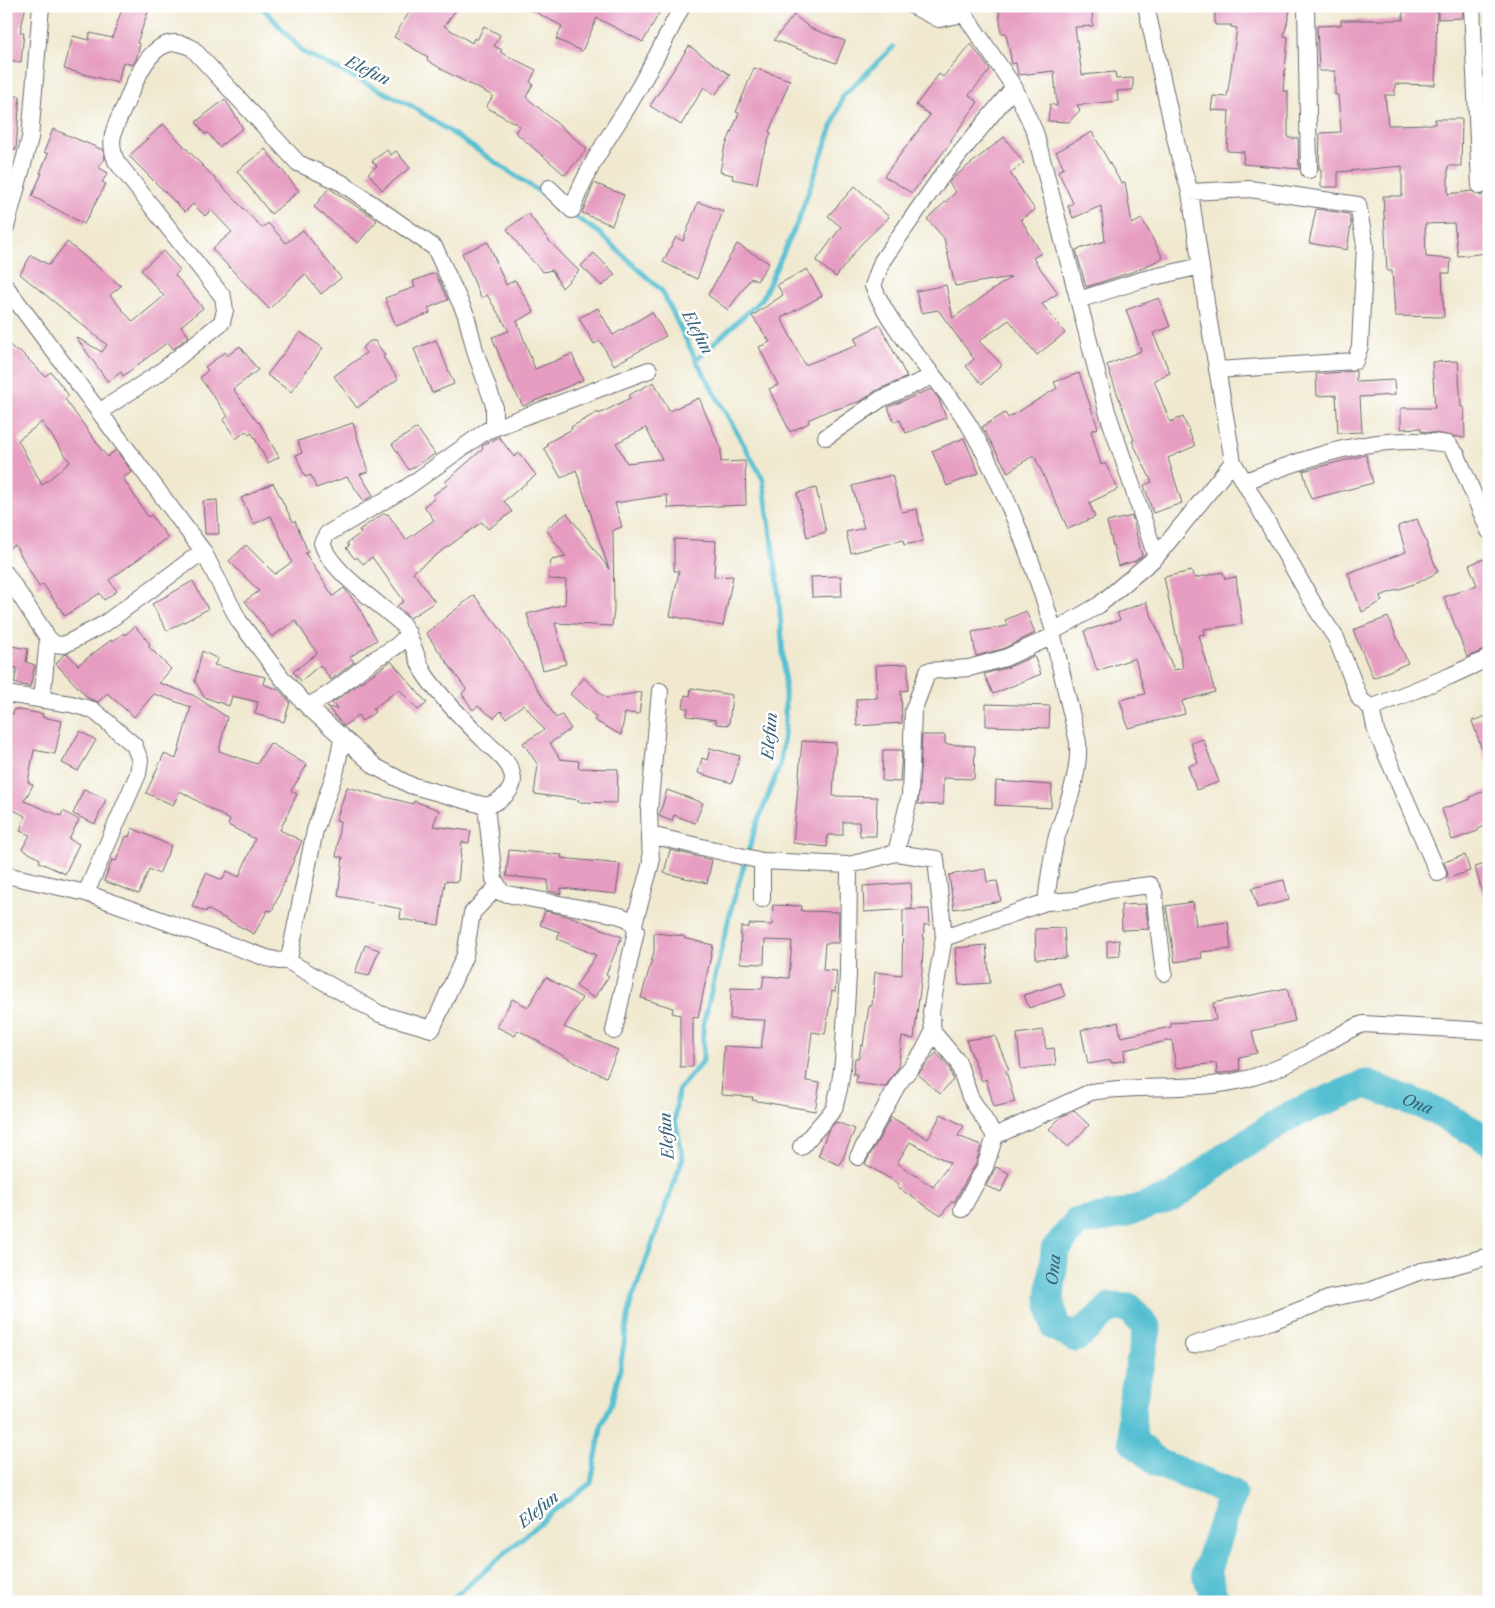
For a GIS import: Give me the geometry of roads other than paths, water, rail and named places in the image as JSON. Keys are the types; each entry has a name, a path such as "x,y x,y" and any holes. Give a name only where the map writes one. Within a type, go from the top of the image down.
{"street":[{"path":"6,227 30,138 41,6"},
{"path":"549,188 572,210 578,191 595,158 628,106 682,6"},
{"path":"913,6 939,19 948,19 965,10 1014,87 1035,132 1107,411 1156,558"},
{"path":"1146,6 1179,156 1190,192 1233,462 1246,481 1317,610 1336,638 1360,699 1371,708 1376,731 1438,872"},
{"path":"1306,6 1309,170"},
{"path":"1472,6 1480,186"},
{"path":"99,412 159,373 222,322 225,310 223,297 116,161 112,150 113,135 145,63 160,47 171,42 182,43 192,48 298,164 342,184 435,248 466,315 476,354 494,405 494,427"},
{"path":"1014,87 940,178 882,261 875,276 873,286 879,300 933,376 948,393 972,430 1015,521 1048,610 1078,742 1079,758 1077,776 1051,861 1046,902"},
{"path":"1190,192 1250,189 1358,205 1365,245 1360,346 1355,361 1217,370"},
{"path":"1078,300 1142,280 1201,266"},
{"path":"6,287 203,551 239,621 282,678 307,706 376,768 410,784 486,806 497,803 507,794 512,785 513,776 507,764 467,723 424,673 408,633 402,624 345,575 324,550 322,542 327,534 406,488 494,427 649,370"},
{"path":"826,438 881,399 933,376"},
{"path":"1246,481 1314,456 1349,446 1425,440 1448,444 1457,454 1489,531"},
{"path":"896,853 910,795 913,711 928,671 969,668 1005,658 1053,633 1099,605 1156,558 1233,462"},
{"path":"6,574 48,638 54,644 64,645 104,624 203,551"},
{"path":"1048,610 1072,621"},
{"path":"307,706 325,699 375,659 392,650 408,633"},
{"path":"42,700 48,638"},
{"path":"1371,708 1489,658"},
{"path":"634,924 651,863 649,812 660,691"},
{"path":"6,694 93,710 134,745 140,760 138,774 86,893"},
{"path":"286,960 290,954 315,830 336,770 342,739"},
{"path":"486,806 497,887 502,893 511,897 617,915 630,919 634,924 636,931 614,1031"},
{"path":"650,835 751,859 849,865 896,853 936,859 944,938 930,1012 933,1032 958,1062 970,1097 995,1136"},
{"path":"751,859 762,899"},
{"path":"801,1147 834,1109 839,1089 843,1062 848,974 849,865"},
{"path":"6,874 86,893 267,958 279,961 286,960 380,1014 432,1029 464,955 472,913 497,887"},
{"path":"944,938 1046,902 1075,900 1110,890 1144,884 1150,885 1154,892 1164,973"},
{"path":"962,1209 985,1167 995,1136 1091,1092 1106,1090 1182,1089 1246,1079 1275,1069 1363,1024 1489,1031"},
{"path":"858,1157 898,1084 923,1052 933,1032"},
{"path":"1193,1345 1222,1338 1281,1318 1331,1298 1369,1291 1420,1271 1450,1267 1489,1256"}],"waterway":[{"name":"Elefun","path":"261,6 303,52 412,106 550,199"},
{"path":"696,360 762,299 798,221 843,96 893,47"},
{"name":"Elefun","path":"449,1602 551,1513 591,1483 602,1424 612,1402 620,1369 630,1305 683,1158 675,1120 678,1090 703,1061 703,1026 731,909 755,829 780,765 785,726 785,684 778,584 763,479 696,360 662,291 598,232 571,214"},
{"name":"Ona","path":"1216,1602 1206,1572 1232,1493 1158,1463 1133,1441 1131,1408 1147,1329 1130,1308 1111,1307 1076,1338 1055,1327 1050,1298 1055,1250 1077,1222 1118,1215 1173,1197 1222,1159 1291,1115 1366,1084 1432,1109 1489,1140"}]}
